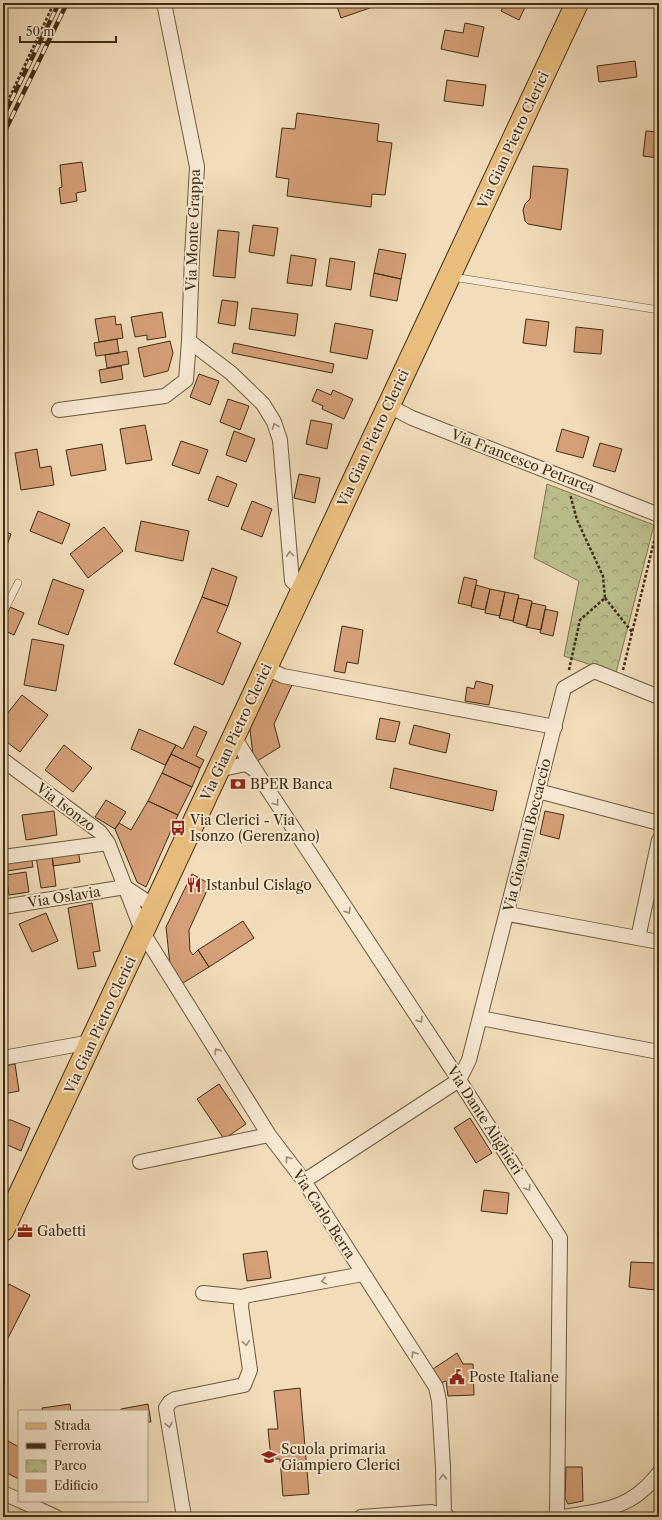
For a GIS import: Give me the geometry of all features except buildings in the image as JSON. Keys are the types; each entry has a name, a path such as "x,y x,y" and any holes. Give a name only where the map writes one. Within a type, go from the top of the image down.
{"main road":[{"name":"Via Gian Pietro Clerici","path":"3,1230 577,3"}],"street":[{"name":"Via Monte Grappa","path":"59,410 165,396 186,380 197,167 164,3"},
{"path":"189,341 231,373 263,404 274,422 280,440 292,580 302,589"},
{"name":"Via Francesco Petrarca","path":"389,406 419,420 659,515"},
{"path":"266,668 283,676 555,726"},
{"path":"564,688 594,671 659,697"},
{"name":"Via Giovanni Boccaccio","path":"459,1080 470,1060 564,688"},
{"name":"Via Dante Alighieri","path":"234,737 459,1080 560,1238 557,1517"},
{"name":"Via Isonzo","path":"3,760 100,832 108,843 143,933"},
{"path":"218,770 246,764 255,770"},
{"path":"538,791 659,823"},
{"path":"638,938 659,840"},
{"path":"3,857 108,843"},
{"path":"125,887 155,907"},
{"name":"Via Oslavia","path":"3,907 125,887"},
{"path":"508,914 659,942"},
{"name":"Via Carlo Berra","path":"143,933 270,1135 304,1181 436,1387 439,1401 445,1517"},
{"path":"480,1018 659,1052"},
{"path":"3,1058 91,1042"},
{"path":"304,1181 459,1080"},
{"path":"140,1162 270,1135"},
{"path":"203,1294 242,1297 363,1274"},
{"path":"184,1517 166,1408 170,1402 175,1399 244,1385 250,1370 241,1307 242,1297"},
{"path":"563,1517 612,1508 627,1502 644,1490 659,1473"},
{"path":"3,1493 18,1500"},
{"path":"22,1502 56,1517"},
{"path":"361,1517 431,1512 445,1517"}],"lane":[{"path":"448,276 659,310"},
{"path":"3,613 18,584"}],"path":[{"path":"3,111 54,3"},
{"path":"569,490 577,520 603,576 605,598 632,632"},
{"path":"622,682 632,632 655,536 659,530"},
{"path":"564,688 574,653 580,620 605,598"}],"green space":[{"path":"547,484 654,525 616,673 564,656 579,581 534,558"}],"railway":[{"path":"3,117 59,3"},
{"path":"3,135 67,3"}],"place":[{"name":"BPER Banca","path":"238,784"},
{"name":"Via Clerici - Via Isonzo (Gerenzano)","path":"178,828"},
{"name":"Istanbul Cislago","path":"194,885"},
{"name":"Gabetti","path":"25,1231"},
{"name":"Poste Italiane","path":"457,1377"},
{"name":"Scuola primaria Giampiero Clerici","path":"269,1457"}]}
